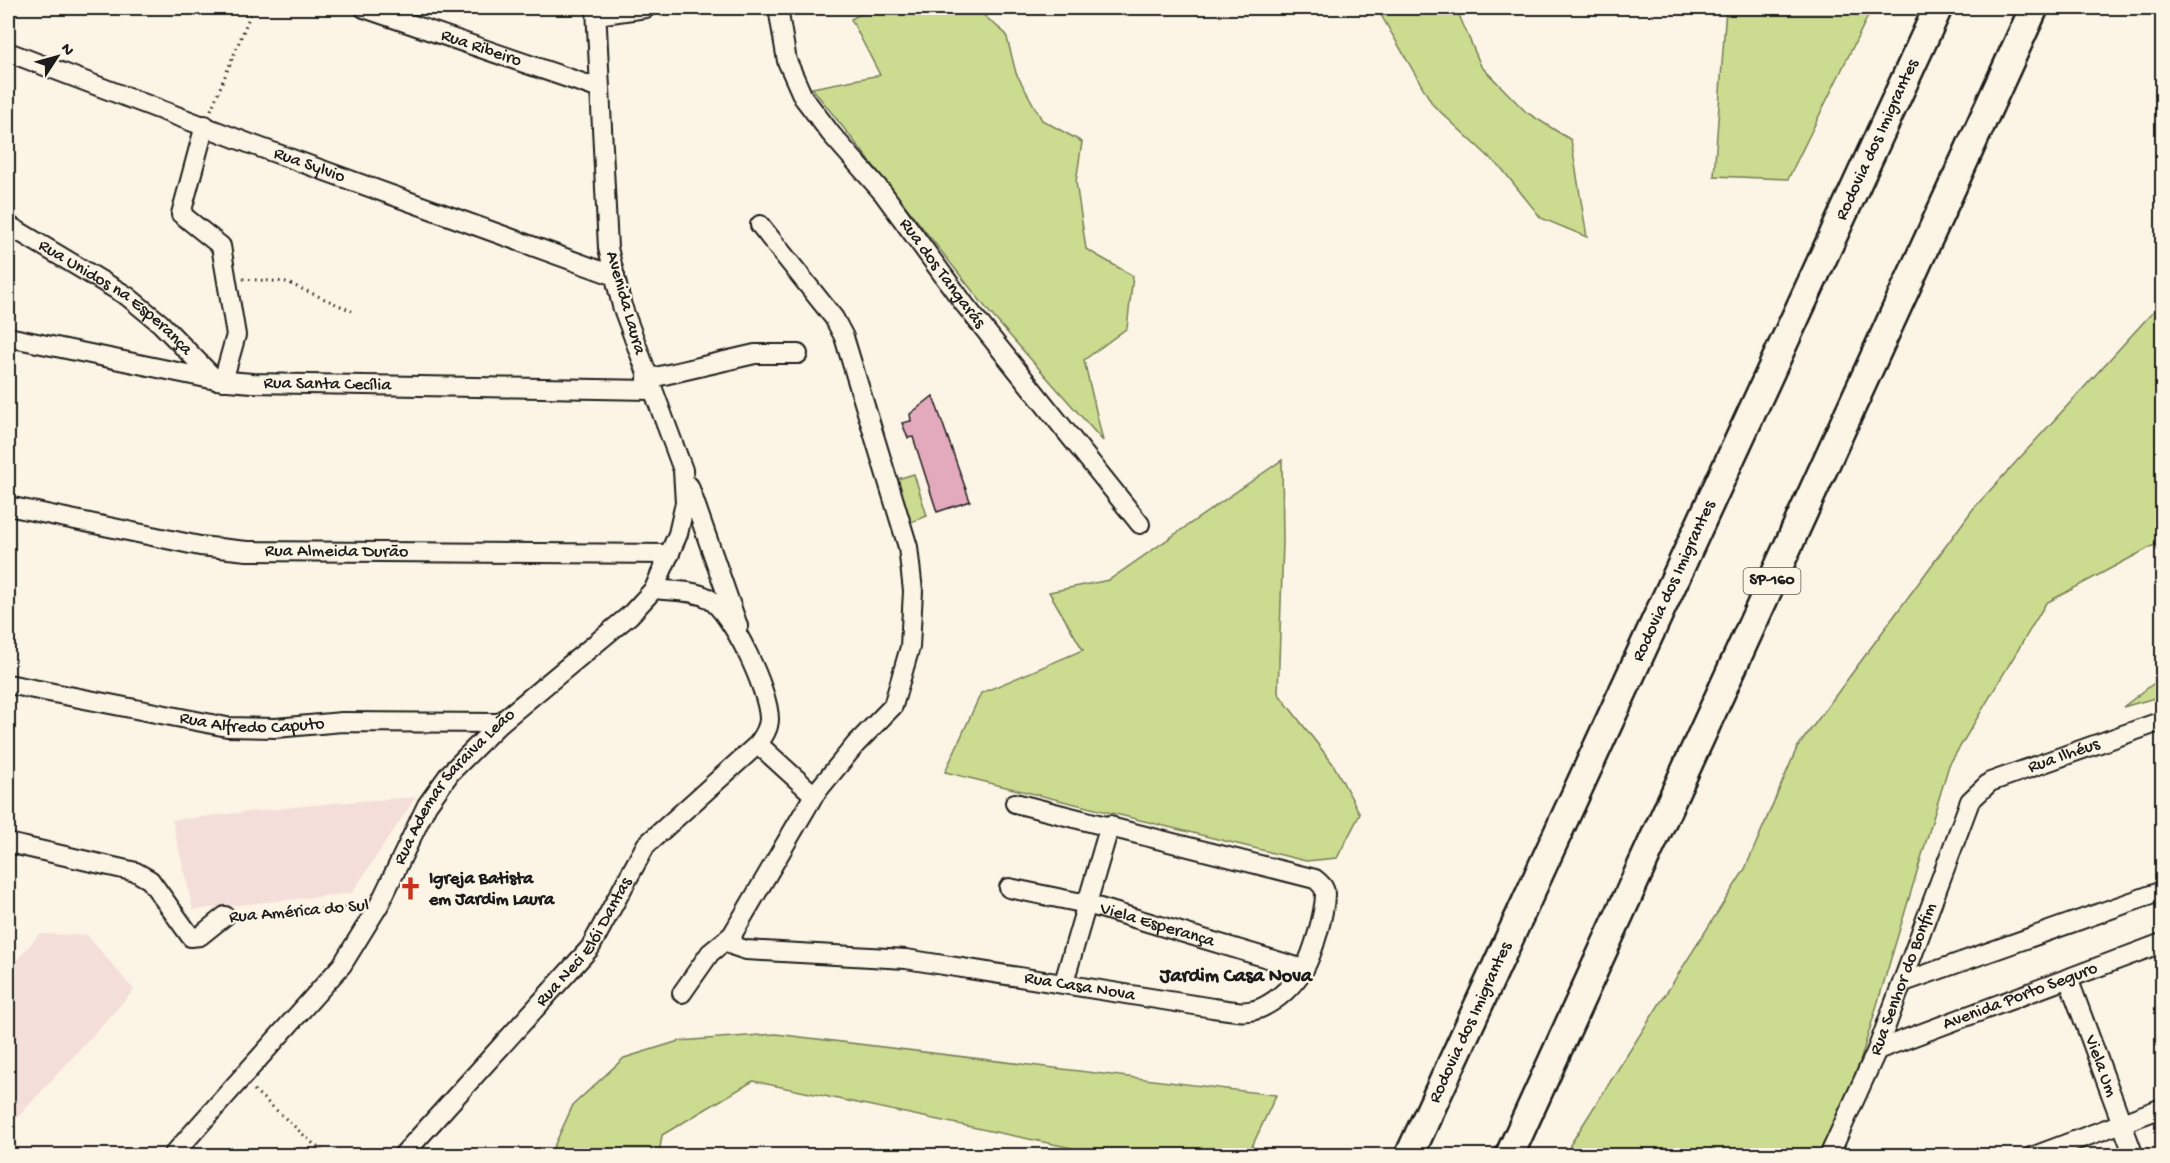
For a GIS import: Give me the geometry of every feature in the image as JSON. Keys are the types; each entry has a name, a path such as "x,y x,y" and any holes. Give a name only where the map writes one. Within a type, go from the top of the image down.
{"highway":[{"name":"Rodovia dos Imigrantes","path":"1409,1155 1938,8"},
{"name":"SP-160","path":"1509,1155 2034,8"}],"street":[{"name":"Rua Ribeiro","path":"364,8 600,88"},
{"path":"596,11 646,8"},
{"name":"Rua dos Tangarás","path":"778,8 787,61 803,97 831,134 883,194 965,305 1140,524"},
{"name":"Avenida Laura","path":"596,11 608,248 649,384 683,470 685,503 678,534 670,554"},
{"name":"Rua Sylvio","path":"8,52 615,276"},
{"path":"205,125 181,214 221,246 236,335 219,380"},
{"name":"Rua Unidos na Esperança","path":"8,225 127,296 160,323 219,380"},
{"path":"682,993 710,953 732,935 814,795 856,744 893,706 910,647 913,591 908,547 844,337 834,318 760,225"},
{"name":"Rua Santa Cecília","path":"8,337 219,380 517,389 649,384 755,354 798,354"},
{"path":"683,470 725,582 744,645 766,703 770,720 763,737 814,795"},
{"name":"Rua Almeida Durão","path":"8,506 201,546 247,551 670,554"},
{"name":"Rua Ademar Saraiva Leão","path":"172,1155 342,965 379,905 427,805 450,773 500,723 600,643 654,589 670,554"},
{"path":"654,589 694,593 707,597 717,604 744,645"},
{"name":"Rua Alfredo Caputo","path":"8,684 227,727 276,728 342,722 500,723"},
{"name":"Rua Ilhéus","path":"1970,801 1990,782 2163,721"},
{"name":"Rua Neci Elói Dantas","path":"402,1155 590,948 646,845 763,737"},
{"name":"Rua Senhor do Bonfim","path":"1829,1155 1877,1050 1970,801"},
{"name":"Rua Casa Nova","path":"732,935 734,946 746,950 906,959 1248,1012 1273,1001 1304,969 1312,951 1325,896 1321,884 1316,879 1110,825 1015,803"},
{"path":"1064,982 1110,825"},
{"name":"Rua América do Sul","path":"8,843 136,872 150,879 191,937 200,936 225,916"},
{"name":"Viela Esperança","path":"1009,888 1087,904 1304,969"},
{"path":"1904,982 2163,891"},
{"name":"Avenida Porto Seguro","path":"1877,1050 2163,943"},
{"name":"Viela Um","path":"2067,978 2134,1155"},
{"path":"2034,1155 2163,1108"}],"path":[{"path":"205,125 253,8"},
{"path":"226,278 286,282 352,311"},
{"name":"Rua América do Sul","path":"225,916 297,909 379,905"},
{"path":"242,1078 327,1155"}],"shaded area":[{"path":"416,797 352,893 193,910 172,820 332,803"},
{"path":"39,934 87,935 134,990 8,1128 8,971"}],"green space":[{"path":"872,8 975,8 1006,34 1016,73 1042,120 1082,142 1076,182 1086,249 1133,276 1127,328 1084,360 1103,441 990,313 812,88 880,75 851,19"},
{"path":"1377,8 1456,8 1481,66 1526,112 1571,140 1587,237 1541,218 1502,169 1433,105"},
{"path":"1726,8 1872,8 1788,179 1714,176"},
{"path":"2162,302 2162,541 2046,603 1949,765 1832,1155 1567,1156 1570,1145 1745,869 1797,748 1973,509"},
{"path":"1282,460 1283,542 1278,693 1333,764 1360,814 1337,858 1306,861 945,772 981,693 1083,650 1049,592 1109,580"},
{"path":"914,474 927,516 908,523 894,480"},
{"path":"2162,677 2162,696 2123,707"},
{"path":"776,1034 1276,1095 1248,1155 1105,1155 753,1081 662,1135 659,1155 550,1155 573,1105 624,1058 679,1041"}],"building":[{"path":"933,396 970,501 937,512 913,437 908,438 902,423 911,421 910,414"}],"place":[{"name":"Igreja Batista em Jardim Laura","path":"411,889"}],"district":[{"name":"Jardim Casa Nova","path":"1236,977"}]}
